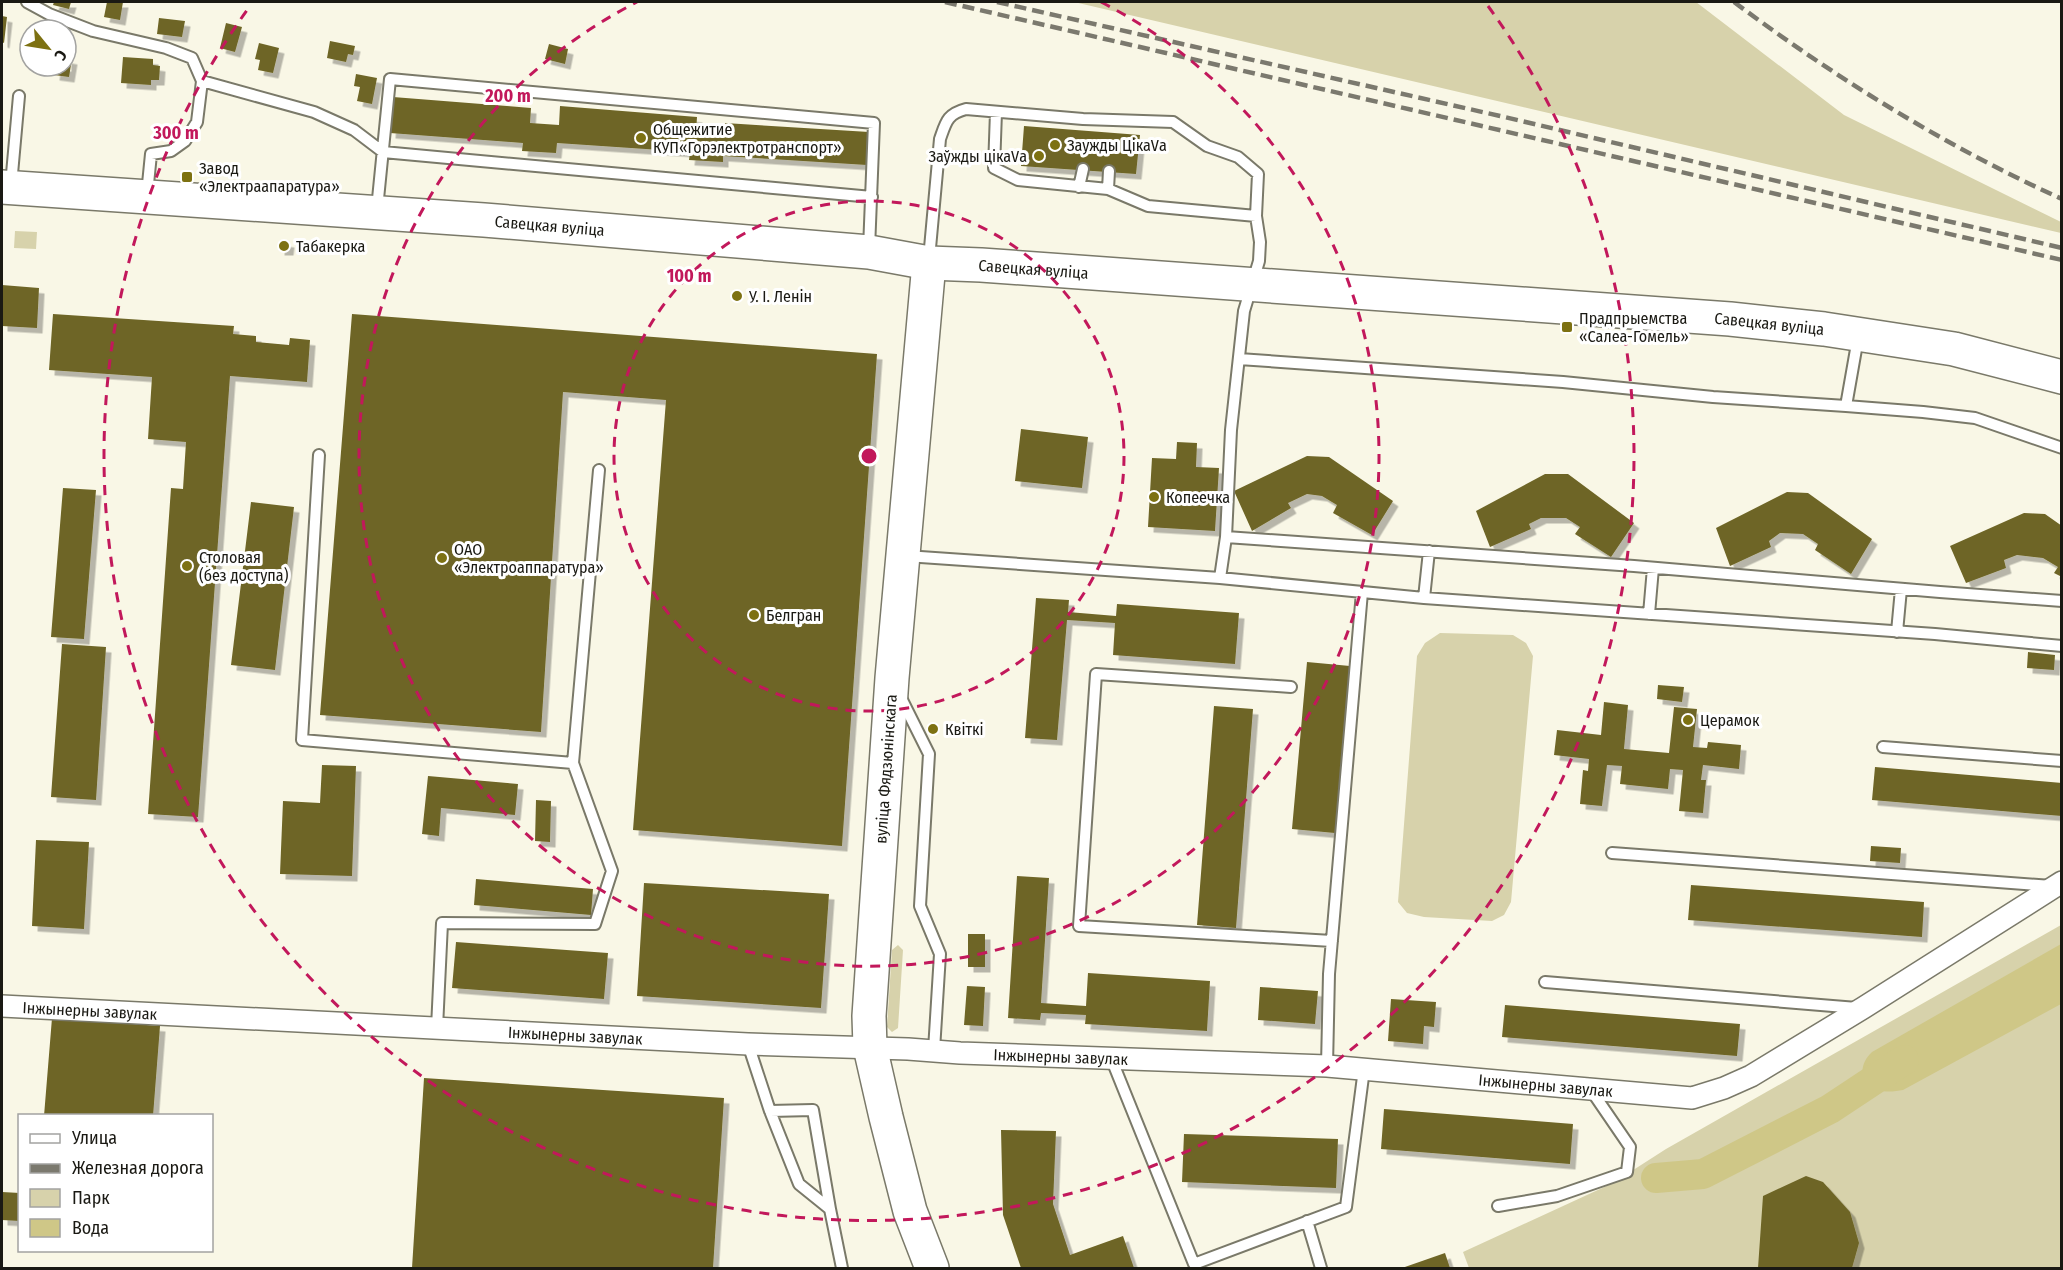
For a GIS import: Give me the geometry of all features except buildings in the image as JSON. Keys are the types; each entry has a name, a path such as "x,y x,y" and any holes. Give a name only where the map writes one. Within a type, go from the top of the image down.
{"main road":[{"name":"Савецкая вуліца","path":"6,188 376,212 869,252 929,263 1730,319 1859,333 1954,349 2061,377"},
{"name":"вуліца Фядзюнінскага","path":"929,263 892,678 869,1016 870,1047 910,1211 932,1269"}],"street":[{"name":"Інжынерны завулак","path":"2,1006 748,1044 1327,1066 1692,1098 1724,1088 1751,1076 2018,912 2058,884"}],"lane":[{"path":"27,2 49,14 93,31 166,48 192,58 202,81 197,122 185,141 171,151 151,154 146,197"},
{"path":"376,212 390,79 874,123 869,252"},
{"path":"202,81 314,112 354,130 383,152 872,197"},
{"path":"6,188 19,96"},
{"path":"929,263 940,139 945,124 953,113 966,109 1083,125 1114,120 1173,122 1207,146 1238,157 1258,174 1256,216 1260,242 1259,261 1244,311 1231,430 1226,537 1220,578"},
{"path":"996,112 994,168 1018,180 1108,189 1148,206 1256,216"},
{"path":"1112,132 1114,120"},
{"path":"1079,187 1083,169"},
{"path":"1108,189 1109,171"},
{"path":"1846,406 1859,333"},
{"path":"1239,359 1563,382 1713,397 1923,412 1975,418 2061,448"},
{"path":"319,455 302,740 573,763"},
{"path":"437,1028 442,923 595,924 612,871 573,763 599,470"},
{"path":"1226,537 1429,550 2061,601"},
{"path":"1424,598 1429,550"},
{"path":"903,556 1220,578 1424,598 2061,646"},
{"path":"1649,614 1653,568"},
{"path":"1898,632 1901,589"},
{"path":"1327,1066 1329,974 1362,592"},
{"path":"1291,687 1096,675 1079,926 1332,941"},
{"path":"892,678 929,754 920,906 940,954 934,1050"},
{"path":"1883,747 2061,761"},
{"path":"1612,853 2058,884"},
{"path":"1545,981 1863,1008"},
{"path":"748,1044 770,1112 799,1184 830,1209"},
{"path":"1111,1058 1194,1264 1346,1207 1364,1069"},
{"path":"1498,1206 1557,1196 1627,1172 1630,1147 1591,1090"},
{"path":"770,1112 813,1110 842,1269"},
{"path":"1307,1221 1321,1269"}],"green space":[{"path":"1074,2 1696,2 1844,115 2061,222 2061,233"},
{"path":"15,231 37,232 36,249 14,248"},
{"path":"1440,633 1513,635 1526,643 1533,656 1511,902 1504,915 1492,921 1424,917 1407,913 1398,902 1417,656 1425,643"},
{"path":"2061,925 2061,1268 1469,1268 1463,1252 1613,1183 1666,1149"},
{"path":"898,945 903,950 898,1028 892,1032 887,1027 892,950"}],"water":[{"path":"2061,944 2061,1004 1903,1090 1882,1091 1872,1087 1864,1078 1864,1062 1872,1052"}],"waterway":[{"path":"1656,1178 1703,1174 1830,1109 1904,1060"}],"railway":[{"path":"945,2 2062,260"},
{"path":"997,2 1500,116 2062,248"},
{"path":"1734,2 1812,57 1892,109 1976,157 2062,199"}],"place":[{"name":"Общежитие КУП«Горэлектротранспорт»","path":"641,138"},
{"name":"Заужды ЦікаVа","path":"1055,145"},
{"name":"Заўжды цікаVа","path":"1039,156"},
{"name":"Завод «Электраапаратура»","path":"187,177"},
{"name":"Табакерка","path":"284,246"},
{"name":"У. І. Ленін","path":"737,296"},
{"name":"Прадпрыемства «Салеа-Гомель»","path":"1567,327"},
{"name":"Копеечка","path":"1154,497"},
{"name":"ОАО «Электроаппаратура»","path":"442,558"},
{"name":"Столовая (без доступа)","path":"187,566"},
{"name":"Белгран","path":"754,615"},
{"name":"Церамок","path":"1688,720"},
{"name":"Квіткі","path":"933,729"}]}
